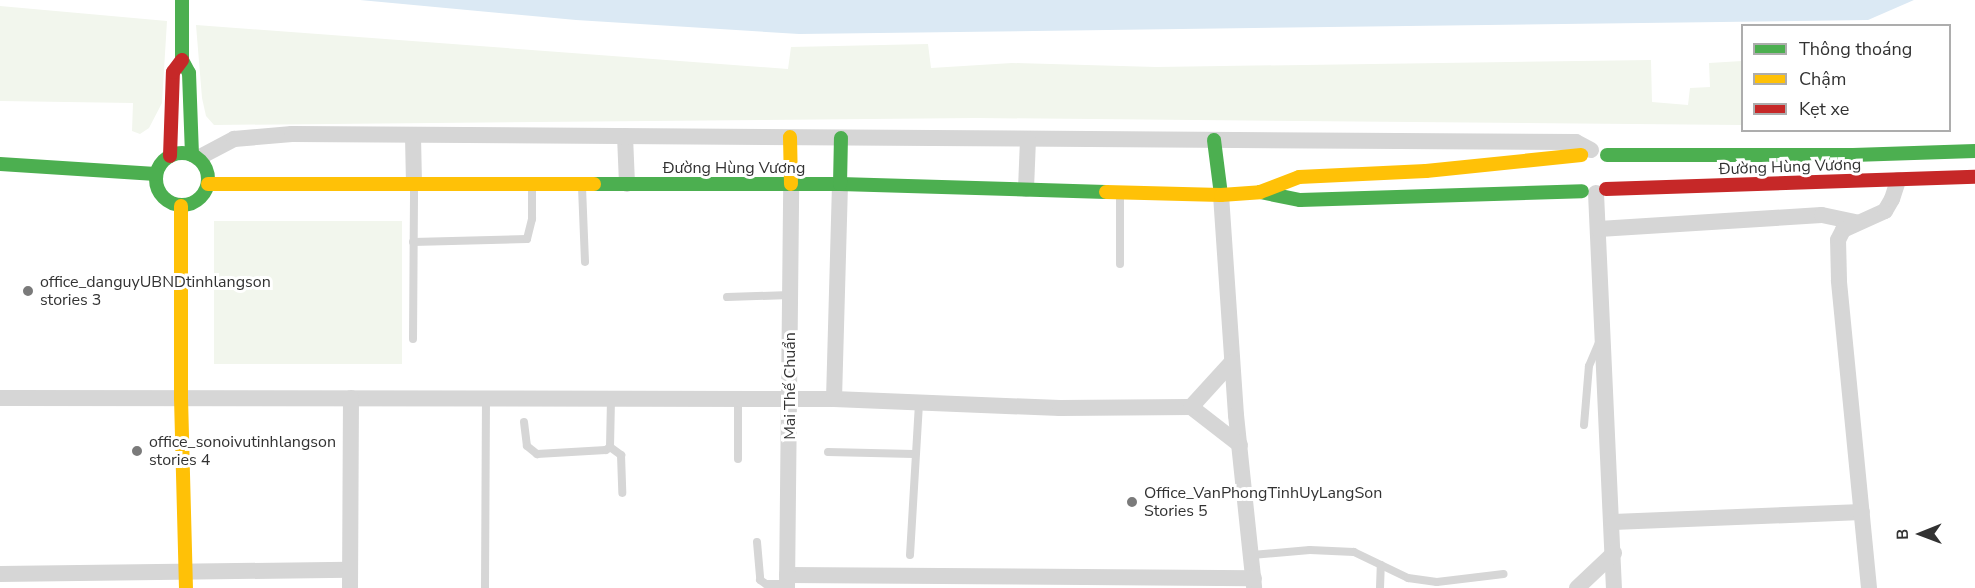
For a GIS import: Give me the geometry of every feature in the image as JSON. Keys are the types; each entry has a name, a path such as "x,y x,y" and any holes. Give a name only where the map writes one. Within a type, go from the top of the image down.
{"main road":[{"path":"182,0 182,60 189,73 195,157 208,174 208,184 203,196 194,204 181,206 170,203 161,196 156,186 156,174 164,160 170,156 177,153 195,157"},
{"path":"170,156 173,72 182,60"},
{"path":"790,137 791,184"},
{"path":"840,184 841,138"},
{"path":"1214,140 1221,195"},
{"name":"Đường Hùng Vương","path":"1260,192 1299,177 1426,171 1593,153 1853,155 1975,151"},
{"path":"1593,153 1615,172 1595,191 1572,173 1593,153"},
{"path":"0,164 156,174"},
{"name":"Đường Hùng Vương","path":"208,184 840,184 1221,195 1260,192 1300,200 1975,177"},
{"path":"181,206 181,398 186,580"}],"street":[{"path":"195,157 245,136 1576,142 1593,153"},
{"path":"413,136 414,184"},
{"path":"625,136 627,184"},
{"path":"1026,189 1028,139"},
{"path":"1869,588 1838,240 1843,230 1885,210 1892,200 1898,180"},
{"name":"Mai Thế Chuẩn","path":"787,582 791,184"},
{"path":"834,399 840,184"},
{"path":"1595,191 1604,331 1614,588"},
{"path":"787,582 1254,583 1232,362 1221,195"},
{"path":"1599,229 1821,215 1856,222"},
{"path":"1191,407 1232,362"},
{"path":"0,398 834,399 1060,408 1191,407 1240,445"},
{"path":"350,588 351,398"},
{"path":"1613,522 1862,512"},
{"path":"1576,588 1614,553"},
{"path":"0,574 186,580 350,570"}],"lane":[{"path":"413,339 414,184"},
{"path":"413,242 527,239 532,219 532,184"},
{"path":"582,184 585,262"},
{"path":"1119,192 1120,264"},
{"path":"726,297 789,295"},
{"path":"1584,425 1589,366 1604,331"},
{"path":"485,588 486,397"},
{"path":"610,447 611,398"},
{"path":"738,399 738,459"},
{"path":"910,555 914,454 919,402"},
{"path":"524,422 527,446 537,454 600,452 610,447"},
{"path":"610,447 621,454 622,493"},
{"path":"828,452 914,454"},
{"path":"757,542 760,580 766,585 787,582"},
{"path":"1252,555 1310,550 1354,552 1408,578 1437,582 1504,574"},
{"path":"1380,588 1381,565"}],"shaded area":[{"path":"360,0 1914,0 1868,20 799,34 576,20"},
{"path":"0,6 167,21 162,103 149,128 140,134 132,131 133,103 0,101"},
{"path":"196,25 788,69 791,47 928,44 931,68 1012,63 1156,67 1651,60 1652,102 1688,105 1690,88 1710,87 1709,63 1741,61 1741,125 977,118 214,125 206,116 202,98"},
{"path":"214,221 402,221 402,364 214,364"}],"traffic: fast":[{"path":"182,0 182,60 189,73 192,155"},
{"path":"840,184 841,138"},
{"path":"1214,140 1221,195"},
{"path":"1607,155 1853,155 1975,151"},
{"path":"177,153 187,153 201,160 208,179 201,198 187,205 177,205 167,201 160,194 156,184 156,174 160,164 167,157 177,153"},
{"path":"0,164 156,174"},
{"path":"594,184 840,184 1106,192"},
{"path":"1260,192 1300,200 1582,191"}],"traffic: slow":[{"path":"790,137 791,184"},
{"path":"1106,192 1221,195 1260,192 1299,177 1426,171 1581,155"},
{"path":"208,184 594,184"},
{"path":"181,206 181,398 186,588"}],"traffic: jam":[{"path":"170,156 173,72 182,60"},
{"path":"1606,189 1975,177"}],"place":[{"name":"office_danguyUBNDtinhlangson stories 3","path":"28,291"},
{"name":"office_sonoivutinhlangson stories 4","path":"137,451"},
{"name":"Office_VanPhongTinhUyLangSon Stories 5","path":"1132,502"}]}
